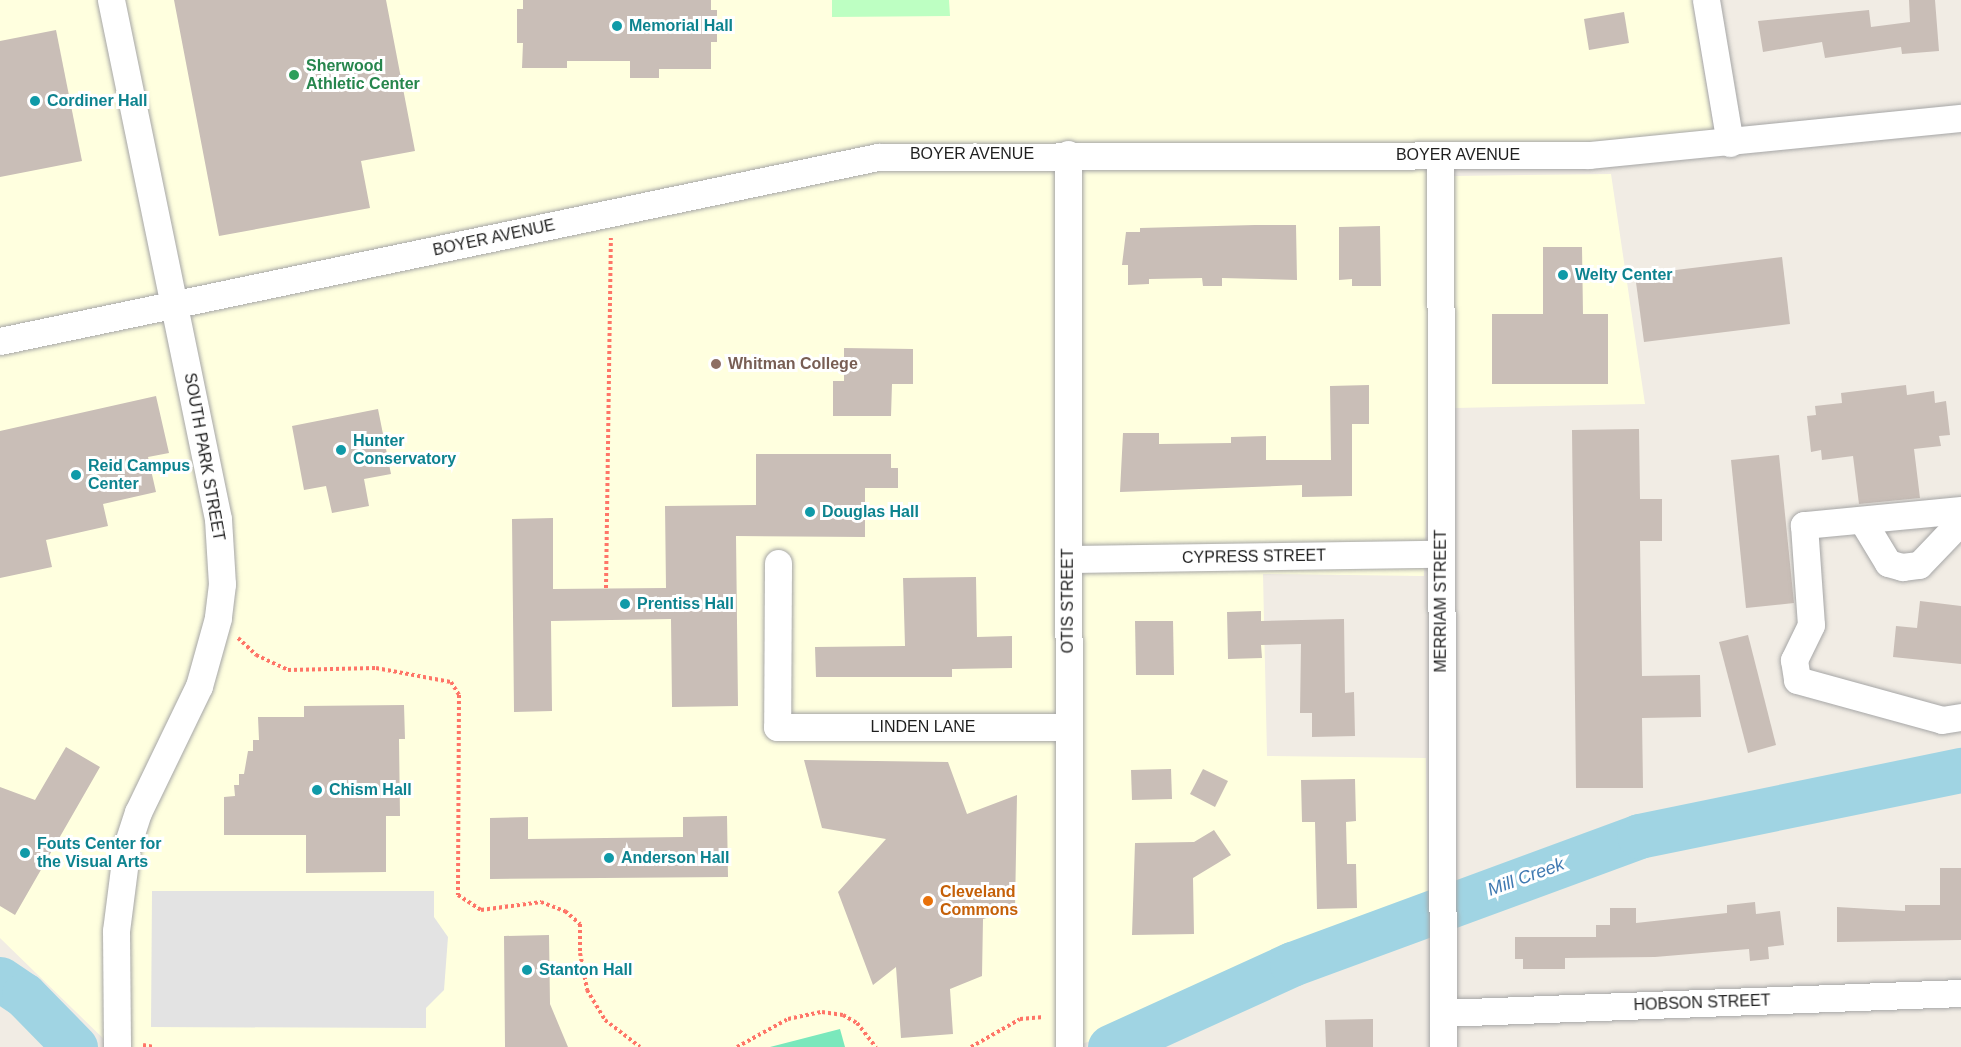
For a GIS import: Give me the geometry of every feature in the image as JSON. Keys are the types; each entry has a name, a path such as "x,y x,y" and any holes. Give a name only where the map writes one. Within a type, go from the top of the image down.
{"street":[{"name":"SOUTH PARK STREET","path":"111,0 218,519 222,584 218,618 199,686 138,812 127,845 117,907 117,1047"},
{"path":"1706,0 1730,142"},
{"name":"BOYER AVENUE","path":"0,341 878,157 1068,154 1589,155 1961,118"},
{"name":"OTIS STREET","path":"1068,154 1069,1032"},
{"name":"MERRIAM STREET","path":"1440,155 1440,876 1443,1047"},
{"path":"1961,510 1804,525 1811,625 1794,660 1797,680 1942,720 1961,717"},
{"path":"1862,520 1888,563 1902,567 1919,565 1961,521"},
{"name":"CYPRESS STREET","path":"1068,559 1440,554"},
{"name":"LINDEN LANE","path":"778,563 777,727 1068,727"},
{"name":"HOBSON STREET","path":"1443,1013 1961,993"}],"path":[{"path":"606,588 612,213"},
{"path":"218,618 256,655 288,670 376,668 451,682 459,695 458,895 482,910 542,902 565,911 580,924 580,953 587,990 605,1020 640,1047"},
{"path":"737,1047 788,1019 822,1012 843,1015 857,1023 876,1047"},
{"path":"971,1047 1020,1019 1069,1032"}],"shaded area":[{"name":"Whitman College","path":"0,0 1692,0 1716,145 1440,155 1424,576 1263,574 1267,756 1426,758 1428,914 1074,1047 112,1047 0,938"},
{"path":"1611,174 1645,404 1454,408 1454,176"},
{"path":"152,891 434,891 434,917 448,937 444,990 426,1008 426,1028 151,1027"}],"green space":[{"path":"832,0 949,0 950,16 832,17"},
{"path":"840,1029 845,1047 770,1047"}],"building":[{"name":"Sherwood Athletic Center","path":"174,0 386,0 415,151 361,161 370,208 219,236"},
{"name":"Memorial Hall","path":"523,0 711,0 711,10 717,10 717,42 711,42 711,69 659,69 659,78 630,78 630,61 567,61 567,68 522,68 523,43 517,43 517,9 523,9"},
{"path":"1909,0 1935,0 1939,51 1902,54 1901,47 1825,58 1822,42 1763,52 1758,21 1869,10 1871,27 1910,22"},
{"path":"1624,12 1629,43 1589,50 1584,19"},
{"name":"Cordiner Hall","path":"56,30 82,161 0,177 0,41"},
{"path":"1296,225 1297,280 1222,278 1222,286 1203,286 1202,278 1149,279 1149,284 1128,285 1128,265 1122,265 1126,232 1140,232 1140,228"},
{"path":"1380,226 1381,286 1352,286 1352,279 1339,280 1339,227"},
{"path":"1543,247 1582,247 1583,314 1608,314 1608,384 1492,384 1492,314 1543,314"},
{"path":"1782,257 1790,324 1644,342 1635,275"},
{"path":"844,348 913,349 913,384 892,384 891,416 833,416 833,381 844,381"},
{"path":"1369,385 1369,424 1352,424 1352,496 1302,497 1302,485 1120,492 1123,433 1159,433 1159,444 1231,443 1231,437 1266,436 1266,460 1331,460 1330,386"},
{"path":"1906,385 1907,395 1934,391 1935,403 1946,401 1950,435 1939,436 1941,446 1914,449 1920,498 1859,504 1853,456 1822,460 1821,450 1811,452 1807,416 1816,415 1815,406 1842,403 1841,393"},
{"name":"Reid Campus Center","path":"156,396 169,453 148,457 156,492 103,504 108,526 46,540 52,567 0,578 0,431"},
{"name":"Hunter Conservatory","path":"378,409 391,474 364,479 369,506 332,513 326,486 304,490 292,426"},
{"path":"1639,429 1640,499 1662,499 1662,541 1640,541 1642,676 1700,675 1701,717 1642,718 1643,788 1576,788 1572,430"},
{"name":"Prentiss Hall","path":"756,454 891,454 891,468 898,468 898,488 865,488 865,537 736,536 738,706 672,707 671,619 551,621 552,711 514,712 512,519 553,518 553,589 666,588 665,506 756,505"},
{"path":"1779,455 1794,603 1746,608 1731,460"},
{"path":"976,577 977,637 1012,636 1012,668 952,669 952,677 816,677 815,647 905,646 903,578"},
{"path":"1920,601 1961,606 1961,664 1893,657 1896,626 1917,628"},
{"path":"1261,611 1261,621 1344,619 1345,693 1354,692 1355,736 1312,737 1312,713 1300,713 1301,644 1261,645 1262,658 1228,659 1227,612"},
{"path":"1135,621 1173,621 1174,675 1136,675"},
{"path":"1748,635 1776,745 1748,753 1719,642"},
{"name":"Chism Hall","path":"404,705 405,739 399,739 400,816 386,816 386,872 306,873 306,835 224,835 224,797 235,796 234,785 239,785 239,774 244,774 248,751 253,751 253,740 259,740 258,717 304,717 304,706"},
{"name":"Fouts Center for the Visual Arts","path":"66,747 100,767 15,915 0,906 0,787 35,800"},
{"name":"Cleveland Commons","path":"804,760 948,762 967,814 1017,795 1015,910 983,919 982,976 950,989 953,1034 901,1038 896,967 873,985 838,892 886,839 822,828"},
{"path":"1171,769 1172,799 1132,800 1131,770"},
{"path":"1203,769 1228,781 1215,807 1190,794"},
{"path":"1355,779 1356,821 1346,822 1347,864 1356,864 1357,908 1317,909 1315,822 1302,822 1301,780"},
{"name":"Anderson Hall","path":"727,816 728,877 490,879 490,818 528,817 528,839 683,837 683,817"},
{"path":"1214,830 1231,855 1193,878 1194,934 1132,935 1135,843 1194,842"},
{"path":"1940,868 1961,868 1961,940 1837,942 1837,907 1905,911 1905,905 1940,905"},
{"path":"1755,902 1756,914 1780,911 1784,945 1768,947 1769,959 1750,961 1749,949 1655,957 1565,958 1565,969 1523,969 1523,959 1515,959 1515,937 1596,937 1596,925 1610,925 1610,908 1636,908 1636,923 1727,913 1727,905"},
{"name":"Stanton Hall","path":"549,935 550,1004 568,1047 505,1047 504,936"},
{"path":"1373,1019 1373,1047 1326,1047 1325,1020"}],"waterway":[{"name":"Mill Creek","path":"1110,1047 1292,964 1639,836 1961,770"},
{"name":"Mill Creek","path":"0,979 24,995 75,1047"}],"place":[{"name":"Memorial Hall","path":"617,26"},
{"name":"Sherwood Athletic Center","path":"294,75"},
{"name":"Cordiner Hall","path":"35,101"},
{"name":"Welty Center","path":"1563,275"},
{"name":"Whitman College","path":"716,364"},
{"name":"Hunter Conservatory","path":"341,450"},
{"name":"Reid Campus Center","path":"76,475"},
{"name":"Douglas Hall","path":"810,512"},
{"name":"Prentiss Hall","path":"625,604"},
{"name":"Chism Hall","path":"317,790"},
{"name":"Fouts Center for the Visual Arts","path":"25,853"},
{"name":"Anderson Hall","path":"609,858"},
{"name":"Cleveland Commons","path":"928,901"},
{"name":"Stanton Hall","path":"527,970"}]}
